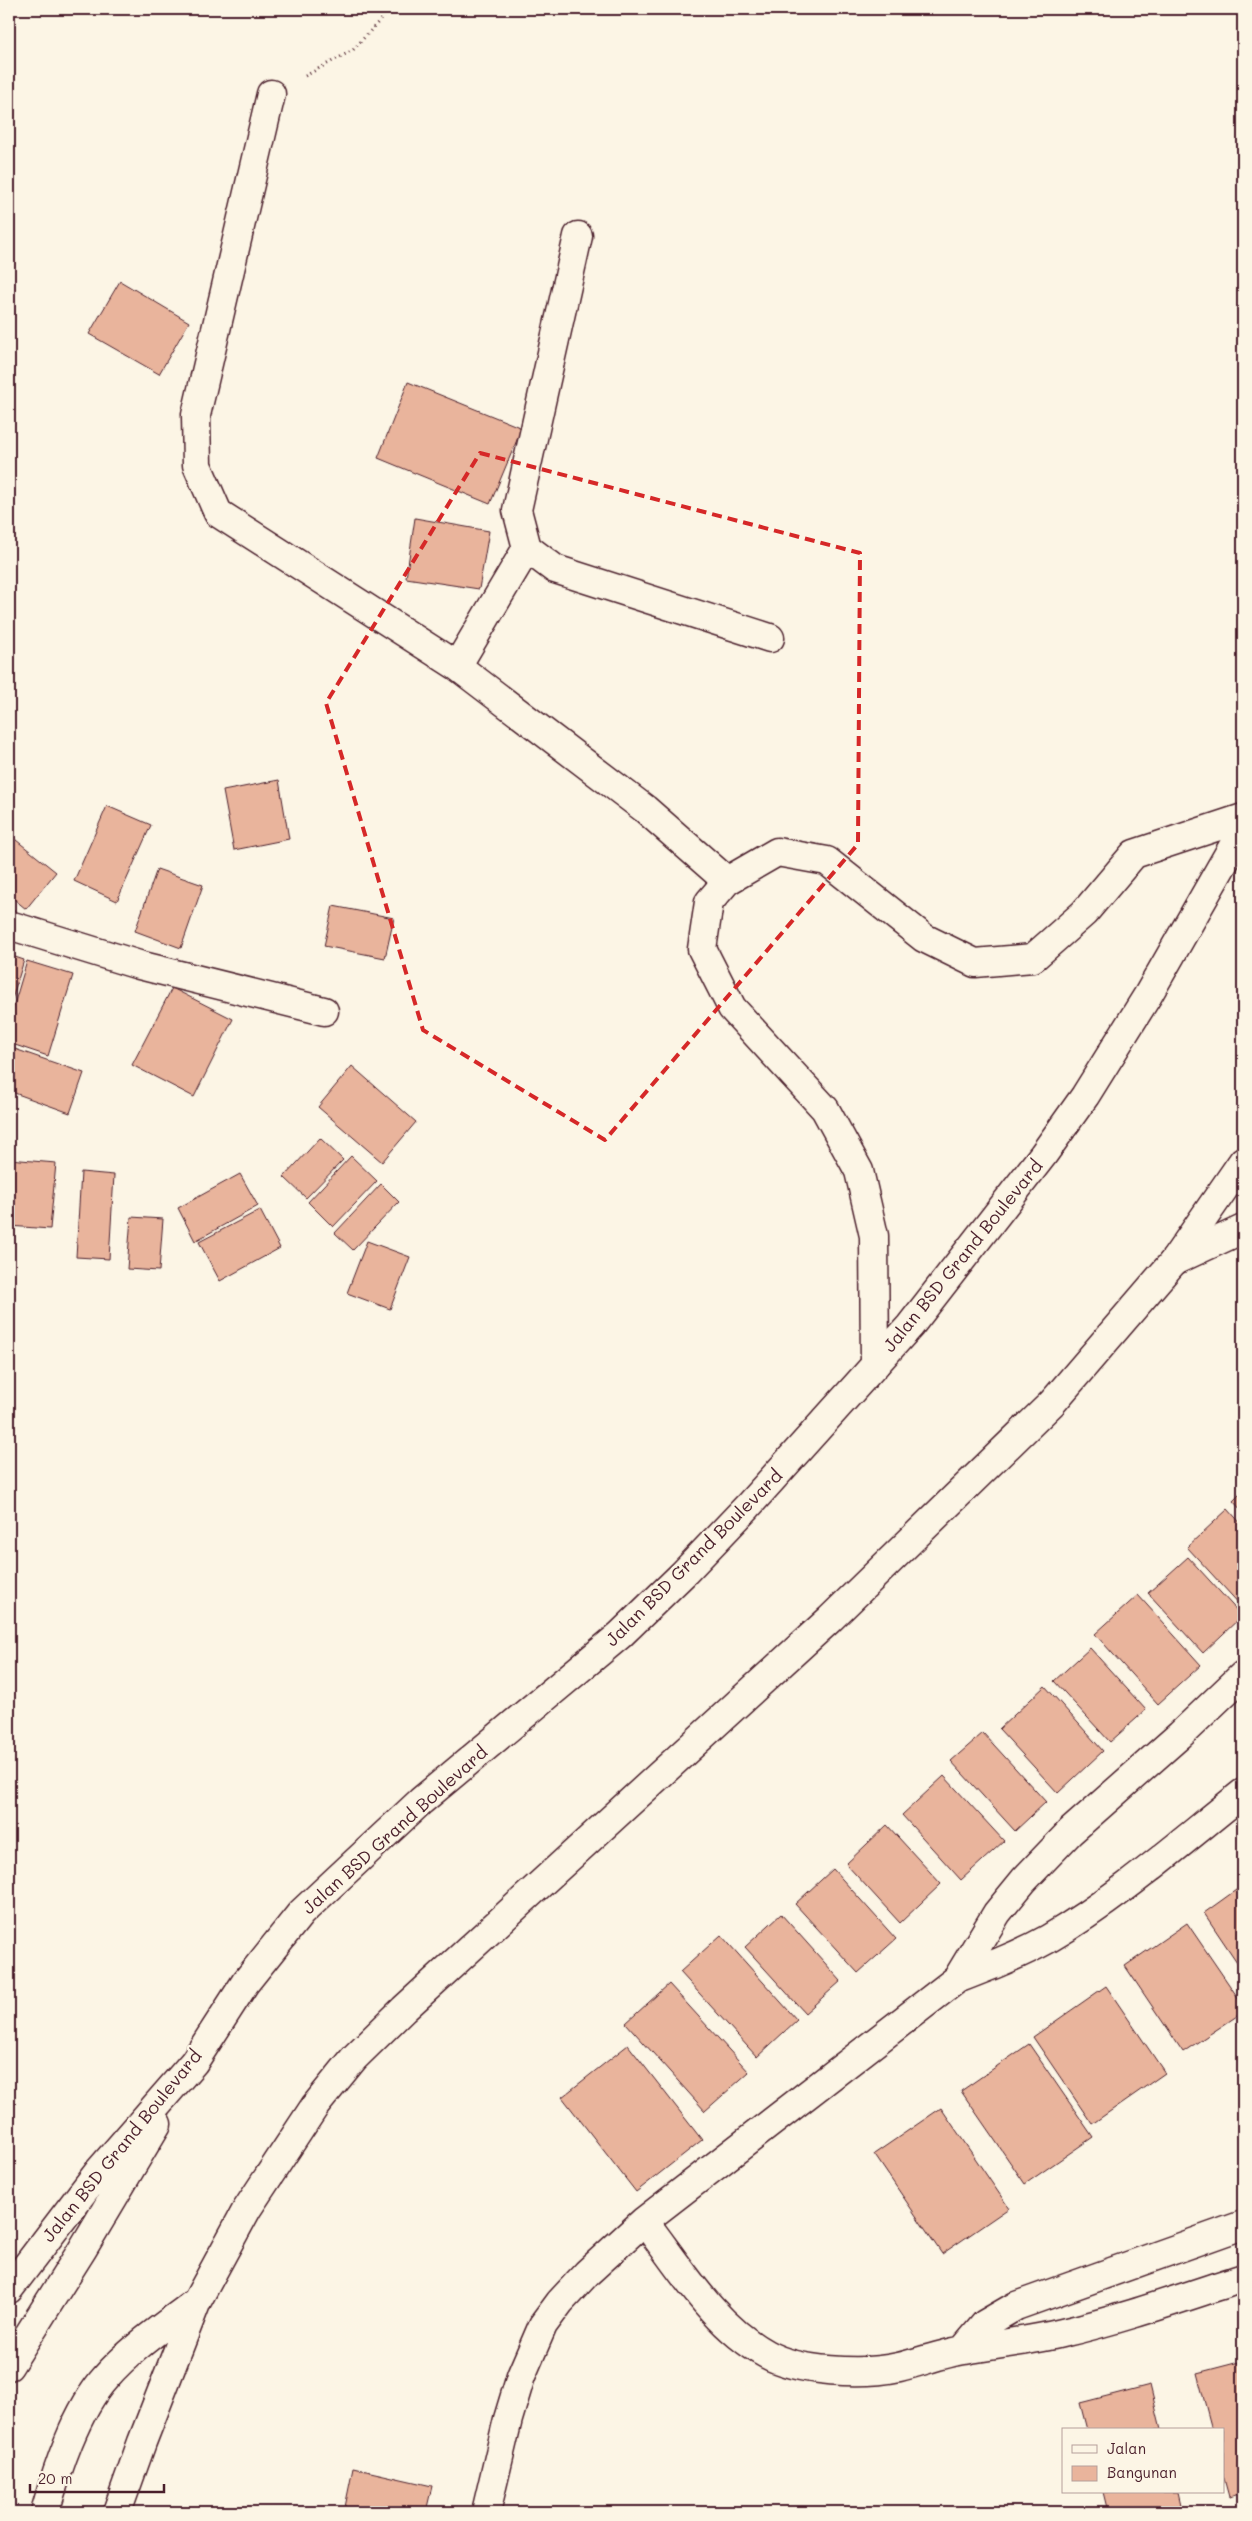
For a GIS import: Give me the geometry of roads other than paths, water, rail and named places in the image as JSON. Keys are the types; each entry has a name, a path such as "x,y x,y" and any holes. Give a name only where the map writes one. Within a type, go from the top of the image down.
{"street":[{"path":"271,94 196,415 197,465 218,513 457,666 645,809 727,881"},
{"path":"578,236 517,510 527,548 555,569 770,638"},
{"path":"457,666 527,548"},
{"path":"875,1365 874,1236 859,1171 825,1109 732,1008 702,949 708,902 727,881 777,852 827,861 924,938 975,963 1033,958 1084,913 1134,854 1243,818"},
{"name":"Jalan BSD Grand Boulevard","path":"9,2289 99,2171 194,2062 245,1983 301,1913 421,1801 620,1635 683,1574 748,1506 910,1326 1044,1155 1084,1096 1148,996 1243,828"},
{"path":"9,925 139,964 324,1011"},
{"path":"117,2512 197,2301 257,2193 315,2106 354,2058 404,2009 829,1620 1052,1403 1174,1261 1243,1161"},
{"path":"1174,1261 1243,1229"},
{"path":"957,1978 996,1913 1024,1880 1070,1832 1180,1735 1243,1675"},
{"path":"486,2512 505,2428 521,2376 543,2325 560,2302 587,2273 644,2220 957,1978 1009,1958 1046,1940 1092,1911 1243,1793"},
{"path":"9,2366 82,2250 194,2062"},
{"path":"644,2220 720,2320 741,2338 767,2355 818,2368 866,2371 899,2367 964,2350 1063,2333 1243,2278"},
{"path":"964,2350 985,2324 1007,2310 1243,2225"},
{"path":"45,2512 80,2418 105,2377 135,2348 197,2301"}]}
